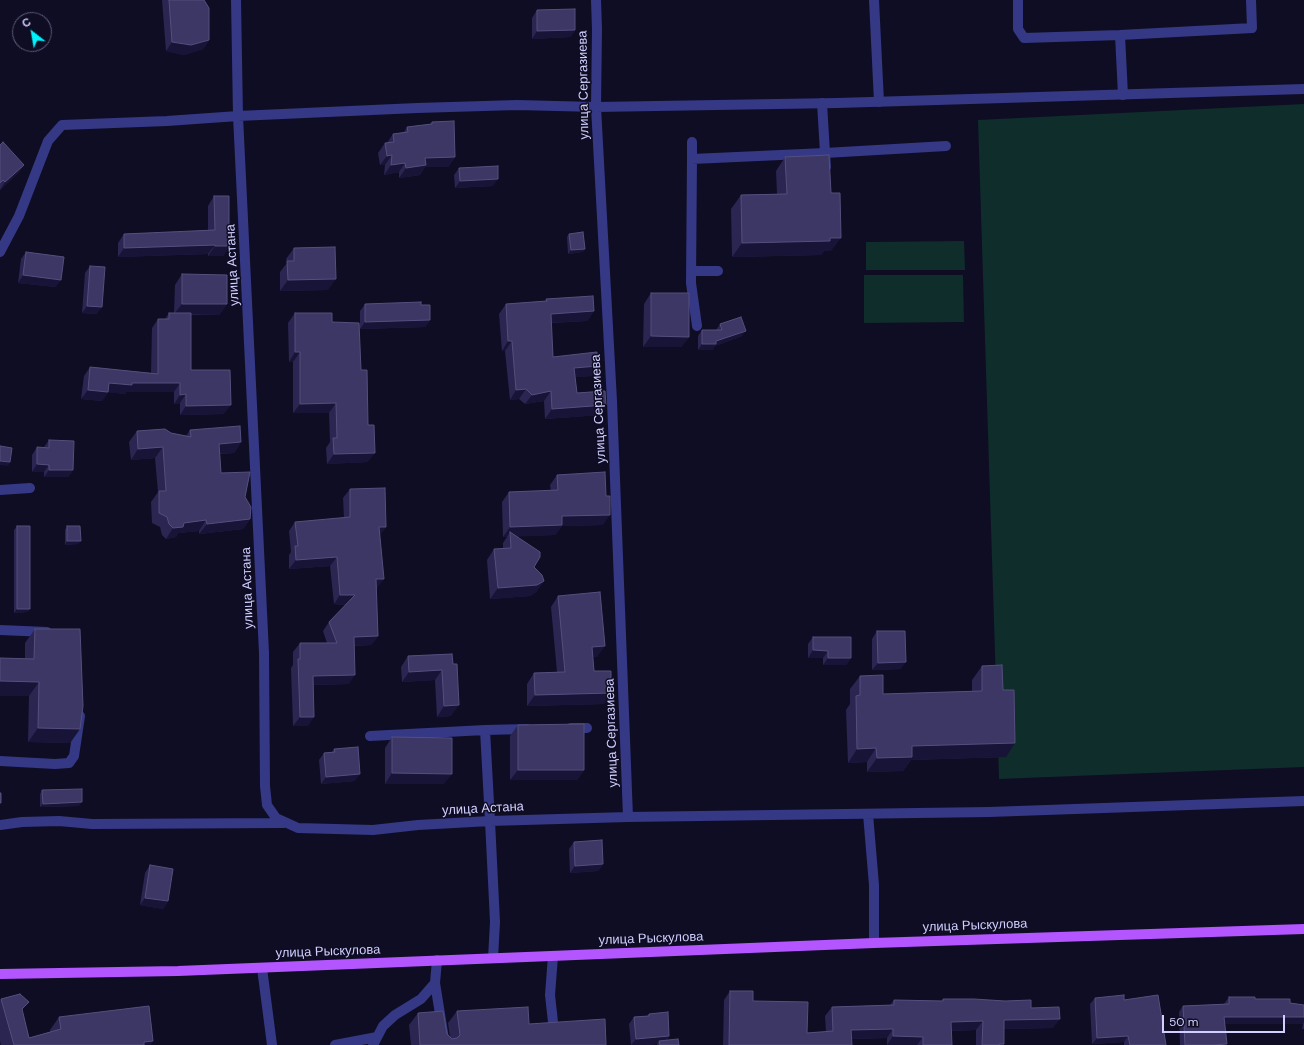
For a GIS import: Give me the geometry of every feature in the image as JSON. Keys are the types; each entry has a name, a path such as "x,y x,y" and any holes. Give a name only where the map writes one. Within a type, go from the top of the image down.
{"main road":[{"name":"улица Рыскулова","path":"0,974 178,971 874,943 1304,928"}],"street":[{"name":"улица Астана","path":"236,0 238,116 264,645 265,786 267,805 276,818 298,828 373,830 418,825 490,821 628,817 990,812 1304,801"},
{"name":"улица Сергазиева","path":"596,0 596,107 612,409 628,817"},
{"path":"874,0 878,102"},
{"path":"1018,0 1018,29 1024,38 1120,35 1252,28 1251,0"},
{"path":"1120,35 1123,95"},
{"path":"0,252 19,216 48,142 62,125 409,108 517,105 596,107 878,102 1304,89"},
{"path":"822,103 826,176"},
{"path":"692,142 691,283 697,326"},
{"path":"692,160 946,146"},
{"path":"691,271 718,271"},
{"path":"0,490 30,488"},
{"path":"0,630 53,633"},
{"path":"0,761 55,764 69,763 74,756 80,721 80,705"},
{"path":"564,728 587,728"},
{"path":"370,736 485,730 540,729"},
{"path":"485,730 495,922 493,958"},
{"path":"868,814 874,885 874,943"},
{"path":"0,825 22,822 59,821 92,824 288,823"},
{"path":"553,956 550,995 553,1022"},
{"path":"437,960 435,983 445,1045"},
{"path":"262,968 272,1045"},
{"path":"335,1045 375,1041 383,1026 395,1015 420,999 435,983"}],"green space":[{"path":"1304,104 1304,767 999,779 978,120"},
{"path":"964,241 965,270 866,270 866,242"},
{"path":"864,275 963,275 964,322 864,323"}],"building":[{"path":"169,0 204,0 209,8 209,40 191,45 172,42"},
{"path":"575,9 575,30 537,31 537,10"},
{"path":"454,121 455,157 425,158 426,165 406,168 405,163 391,165 392,155 387,156 385,143 394,142 393,134 408,132 407,127 432,124 432,122"},
{"path":"3,142 24,165 5,182 3,180 0,183 0,145"},
{"path":"829,155 831,193 840,193 841,238 830,238 830,241 742,243 741,195 787,194 785,157"},
{"path":"498,166 498,179 460,181 459,168"},
{"path":"214,196 229,196 229,246 215,245 124,248 124,234 215,230"},
{"path":"583,232 585,249 571,250 569,234"},
{"path":"335,247 336,279 288,280 287,261 294,261 294,248"},
{"path":"26,252 64,257 61,280 23,275"},
{"path":"90,266 105,267 102,307 87,306"},
{"path":"182,274 227,275 227,304 182,304"},
{"path":"651,293 689,293 689,337 651,336"},
{"path":"593,296 594,311 551,314 553,357 597,352 598,366 574,368 577,393 605,391 606,405 552,409 551,391 532,395 526,389 516,390 512,341 508,341 506,304 547,301 546,299"},
{"path":"421,302 421,305 430,305 430,320 365,322 365,304"},
{"path":"169,313 191,313 191,370 230,370 231,405 186,406 186,394 180,395 180,383 132,383 132,385 109,383 108,392 88,390 90,367 158,374 158,319 169,319"},
{"path":"295,313 332,313 332,322 359,323 361,370 367,370 368,425 374,425 375,453 334,454 333,438 337,438 336,403 300,404 300,352 295,352"},
{"path":"741,317 746,331 716,341 716,344 702,344 702,330 722,330 720,324"},
{"path":"240,426 241,442 219,444 221,473 250,472 245,497 251,507 250,519 207,524 206,520 184,523 183,527 173,528 169,524 167,517 159,513 159,491 166,491 163,447 138,449 137,431 165,429 171,433 191,437 190,430"},
{"path":"49,440 74,441 73,470 49,470 49,465 37,464 37,447 49,448"},
{"path":"0,446 12,448 10,462 0,461"},
{"path":"605,472 606,496 610,496 610,515 562,516 562,525 510,527 509,492 558,490 557,475"},
{"path":"385,488 386,527 379,527 384,579 376,579 378,636 354,637 355,675 313,676 314,717 300,717 298,659 300,659 300,643 337,643 329,622 355,595 340,595 337,557 296,560 295,546 298,546 295,522 350,517 350,489"},
{"path":"17,526 30,526 30,609 17,609"},
{"path":"67,526 80,526 81,541 67,541"},
{"path":"510,532 540,552 540,557 534,567 542,575 544,581 537,585 498,588 494,549 511,548"},
{"path":"600,592 605,646 592,647 594,671 611,671 611,693 535,695 534,673 565,672 558,596"},
{"path":"35,629 80,629 83,706 80,729 38,728 39,682 0,681 0,658 34,659"},
{"path":"877,631 905,631 906,662 878,663"},
{"path":"813,637 851,637 851,658 828,658 828,651 813,650"},
{"path":"452,654 453,664 457,664 459,705 444,706 442,670 409,672 408,656"},
{"path":"1002,665 1003,690 1014,690 1015,743 912,746 912,757 877,758 876,748 857,749 856,696 860,695 860,676 883,675 883,694 982,691 982,666"},
{"path":"584,724 584,770 518,770 518,725"},
{"path":"392,737 452,738 452,774 392,773"},
{"path":"358,747 360,774 326,777 324,753 335,752 334,749"},
{"path":"82,789 82,802 43,804 42,790"},
{"path":"602,840 603,864 575,866 574,842"},
{"path":"150,865 173,869 168,901 145,898"},
{"path":"730,991 753,991 753,1001 808,1002 807,1033 833,1031 832,1007 894,1005 894,1000 1031,1000 1031,1008 1059,1007 1060,1019 1004,1020 1004,1044 999,1045 982,1045 983,1021 951,1022 952,1045 923,1045 923,1037 893,1036 893,1029 851,1030 852,1045 729,1045"},
{"path":"20,994 29,1002 22,1009 29,1038 61,1029 59,1017 149,1006 153,1041 144,1042 144,1045 14,1045 1,999"},
{"path":"1124,995 1124,1000 1158,995 1166,1045 1130,1045 1128,1036 1097,1038 1095,998"},
{"path":"1229,997 1290,999 1290,1003 1304,1005 1304,1017 1224,1017 1227,1044 1185,1045 1183,1006 1229,1004"},
{"path":"528,1007 529,1024 605,1019 606,1045 420,1045 418,1013 443,1011 447,1034 452,1039 457,1038 460,1035 457,1011"},
{"path":"668,1012 669,1036 636,1039 634,1017"},
{"path":"678,1039 679,1045 660,1045 659,1041"}]}
